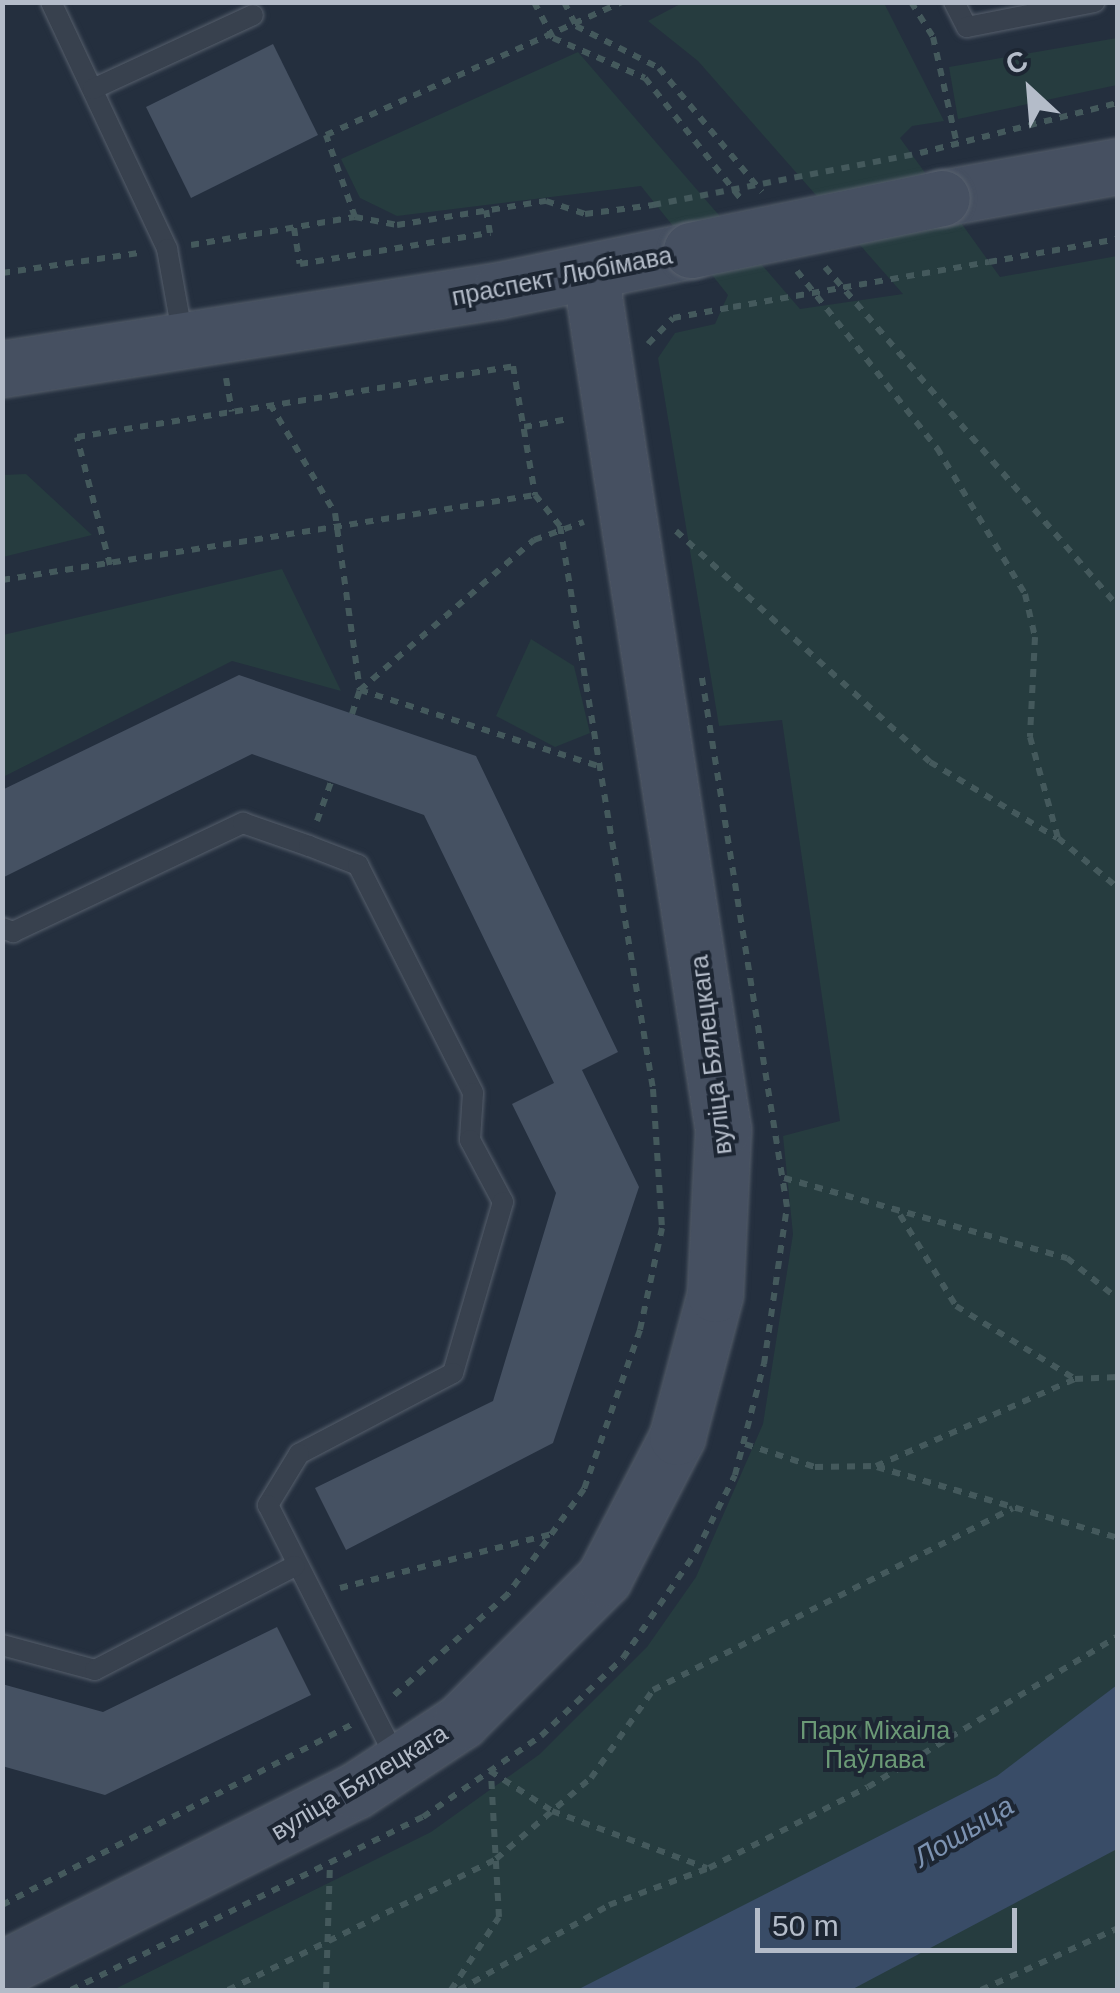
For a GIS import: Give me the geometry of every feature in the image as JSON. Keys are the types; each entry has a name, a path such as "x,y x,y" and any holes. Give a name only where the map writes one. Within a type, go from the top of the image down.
{"street":[{"name":"праспект Любімава","path":"2,368 184,342 590,272 691,250 931,175 1118,166"},
{"name":"вуліца Бялецкага","path":"2,1969 399,1764 538,1652 634,1534 677,1437 716,1294 724,1214 715,1059 590,272"}],"lane":[{"path":"52,2 167,249 184,342"},
{"path":"954,2 967,27 1095,2"},
{"path":"93,90 252,15"},
{"path":"2,928 14,932 243,824 309,846 358,865 472,1093 470,1140 502,1202 453,1373 299,1454 268,1506 309,1596 399,1764"},
{"path":"2,1645 95,1670 295,1566"}],"path":[{"path":"534,2 553,38 646,78 755,217"},
{"path":"564,2 576,26 659,68 772,205"},
{"path":"355,217 326,135 553,38 622,2"},
{"path":"912,2 933,37 957,144"},
{"path":"2,273 355,217 397,225 546,202 585,214 931,175 957,144 1118,102"},
{"path":"294,228 300,264 490,233 486,210"},
{"path":"646,356 656,328 733,308 1118,239"},
{"path":"810,250 1118,608"},
{"path":"791,263 937,448 1025,594 1036,637 1030,736 1058,838"},
{"path":"110,565 77,437 514,366 516,379"},
{"path":"270,404 339,528 360,690 352,714"},
{"path":"524,427 569,419"},
{"path":"2,580 535,495"},
{"path":"672,511 679,549"},
{"path":"360,690 534,540 586,522"},
{"path":"676,530 930,762 1058,838 1118,888"},
{"path":"71,1990 330,1863 490,1771 623,1658 696,1552 745,1444 787,1236 784,1178 698,656"},
{"path":"360,690 601,767"},
{"path":"309,846 331,782"},
{"path":"784,1178 900,1214 1067,1258 1118,1299"},
{"path":"900,1214 956,1306 1075,1379"},
{"path":"876,1466 1075,1379 1118,1377"},
{"path":"745,1444 815,1468 876,1466 1118,1538"},
{"path":"228,1990 496,1859 592,1778 653,1690 1013,1508"},
{"path":"309,1596 557,1532"},
{"path":"459,1990 609,1905 708,1868 975,1728 1118,1636"},
{"path":"490,1771 552,1811 708,1868"},
{"path":"451,1990 499,1917 490,1771"},
{"path":"326,1990 331,1940 330,1863"},
{"path":"981,1990 1118,1928"}],"green space":[{"name":"Парк Міхаіла Паўлава","path":"682,3 884,3 944,121 912,126 900,138 1000,277 1117,256 1117,1990 113,1990 431,1832 540,1754 647,1647 696,1577 763,1424 793,1234 783,1136 840,1121 782,720 719,726 658,358 675,333 715,324 728,295 641,186 397,216 360,198 341,159 578,52 800,309 903,294 698,61 648,21"},
{"path":"1117,38 1117,85 958,119 949,67"},
{"path":"26,474 92,535 3,557 3,475"},
{"path":"282,569 341,691 232,661 3,777 3,635"},
{"path":"531,639 574,666 590,733 555,747 496,716"}],"water":[{"name":"Лошыца","path":"1117,1685 1117,1849 851,1990 577,1990 997,1776"}],"building":[{"path":"273,44 318,135 191,198 146,107"},
{"path":"239,675 476,756 618,1052 582,1070 639,1187 553,1443 346,1550 315,1488 493,1401 556,1193 512,1104 554,1083 424,815 252,754 2,878 2,790"},
{"path":"277,1627 311,1695 105,1795 2,1766 2,1684 103,1712"}]}
